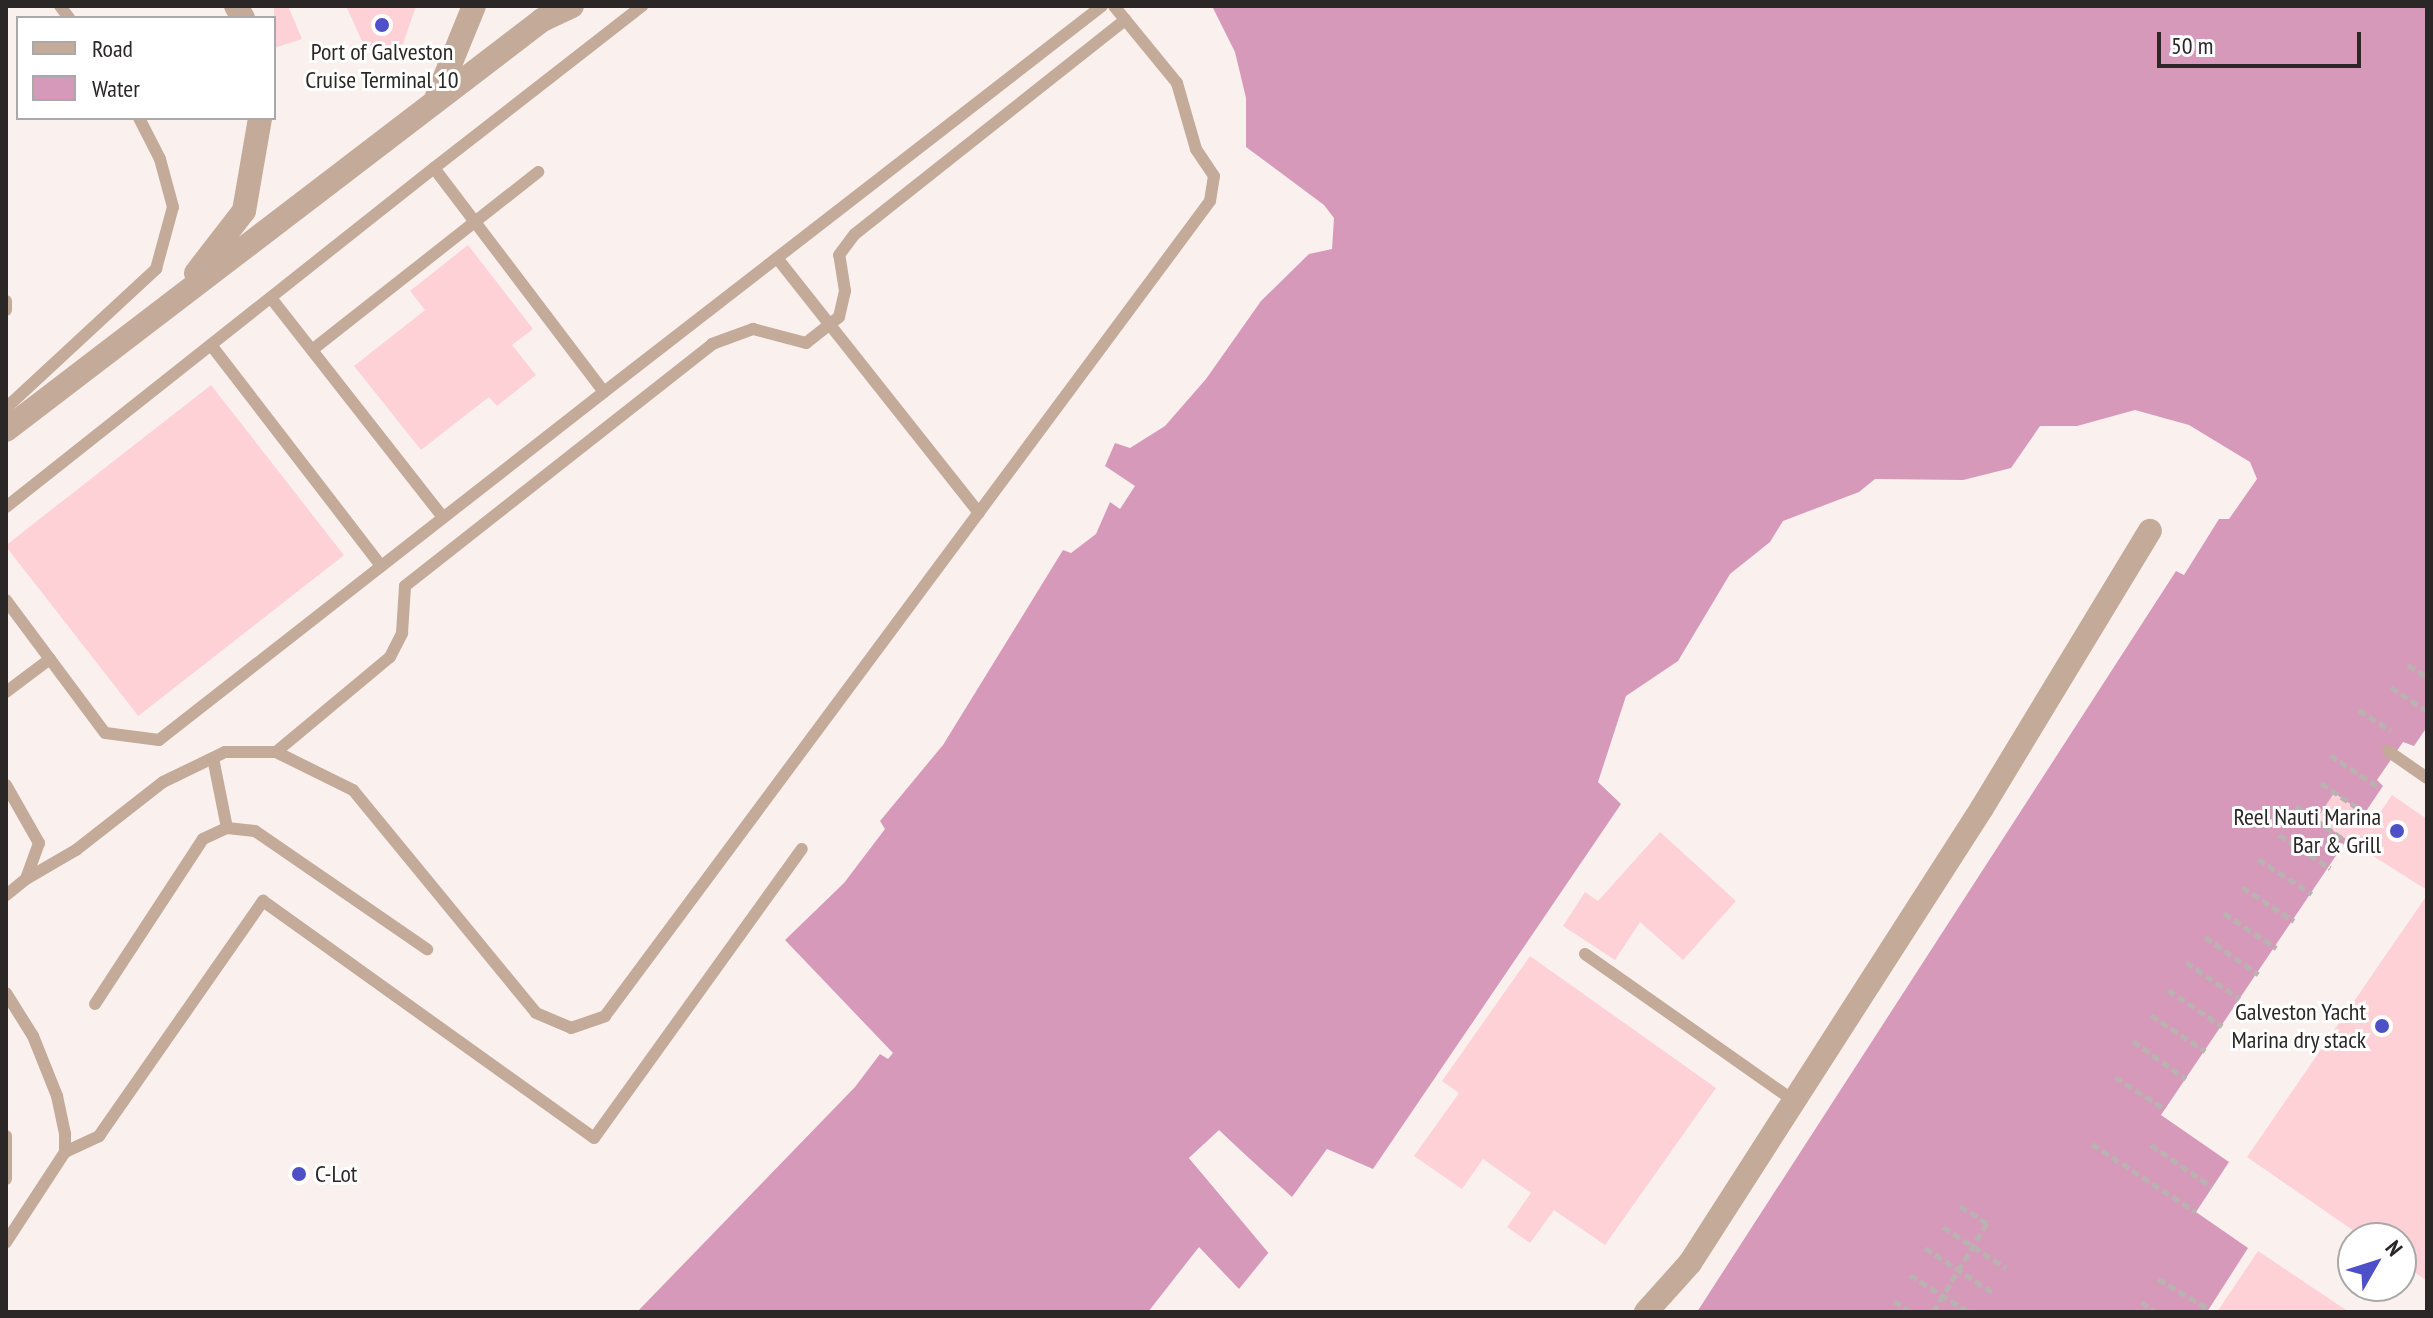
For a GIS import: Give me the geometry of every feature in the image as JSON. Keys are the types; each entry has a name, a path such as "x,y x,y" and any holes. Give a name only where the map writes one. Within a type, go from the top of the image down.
{"street":[{"path":"436,99 474,6"},
{"path":"6,430 544,13 572,6"},
{"path":"176,299 244,211 260,120"},
{"path":"1646,1312 1690,1263 2150,531"}],"lane":[{"path":"6,507 642,6"},
{"path":"6,602 105,733 159,740 1102,6"},
{"path":"6,895 26,879 76,850 163,782 225,752 276,752 353,790 536,1013 571,1028 605,1016 1210,201 1214,176 1196,149 1177,83 1114,6"},
{"path":"276,752 390,657 402,633 405,586 712,344 753,329 806,343 829,325 839,317 845,291 839,255 855,234 1125,20"},
{"path":"6,408 156,269 173,207 160,159 140,120"},
{"path":"434,168 604,392"},
{"path":"312,350 538,172"},
{"path":"777,258 979,513"},
{"path":"271,298 443,517"},
{"path":"6,301 6,310"},
{"path":"211,345 381,566"},
{"path":"6,692 50,659"},
{"path":"2388,751 2427,778"},
{"path":"213,758 227,828"},
{"path":"6,785 39,843 26,879"},
{"path":"95,1004 203,839 227,828 255,831 427,949"},
{"path":"6,1242 65,1152 99,1136 263,901 594,1138 802,849"},
{"path":"1585,954 1794,1101"},
{"path":"6,993 33,1036 57,1096 65,1152"},
{"path":"6,1136 6,1179"}],"path":[{"path":"2408,665 2427,677"},
{"path":"2391,687 2427,711"},
{"path":"2359,710 2403,739"},
{"path":"2330,755 2377,786"},
{"path":"2321,783 2362,811"},
{"path":"2296,806 2346,841"},
{"path":"2279,835 2330,868"},
{"path":"2258,859 2312,894"},
{"path":"2242,887 2294,921"},
{"path":"2224,913 2276,948"},
{"path":"2205,937 2258,974"},
{"path":"2186,962 2240,999"},
{"path":"2168,990 2222,1026"},
{"path":"2151,1015 2205,1051"},
{"path":"2133,1041 2186,1079"},
{"path":"2115,1077 2165,1109"},
{"path":"2092,1144 2196,1212"},
{"path":"2151,1145 2212,1187"},
{"path":"1933,1312 1987,1223 1956,1204"},
{"path":"1943,1227 2006,1268"},
{"path":"1925,1248 1995,1294"},
{"path":"1910,1275 1969,1312"},
{"path":"2158,1279 2209,1309"},
{"path":"1894,1301 1911,1312"},
{"path":"2141,1302 2156,1312"}],"water":[{"path":"1212,6 2427,6 2427,727 2414,746 2403,742 2377,780 2383,786 2161,1115 2229,1162 2196,1212 2248,1248 2207,1312 1697,1312 2176,571 2184,575 2219,519 2229,519 2257,479 2250,462 2189,425 2135,410 2077,426 2040,426 2011,468 1963,480 1875,479 1859,492 1783,521 1770,542 1730,574 1678,661 1626,696 1598,782 1621,804 1373,1169 1327,1149 1292,1197 1219,1131 1189,1158 1269,1252 1239,1289 1199,1247 1148,1312 637,1312 855,1087 880,1054 888,1059 893,1053 785,940 844,883 885,829 880,821 943,745 1063,550 1071,553 1096,534 1110,502 1120,509 1135,486 1105,466 1115,443 1130,448 1165,426 1206,379 1261,301 1309,254 1332,249 1334,218 1324,205 1246,147 1246,98 1235,52"}],"pier":[{"path":"1219,1130 1294,1201 1219,1136 1194,1159 1272,1249 1271,1256 1189,1158"}],"building":[{"path":"274,6 288,6 302,39 276,47"},
{"name":"Port of Galveston Cruise Terminal 10","path":"346,6 416,6 403,44 367,52"},
{"path":"468,245 533,329 512,345 536,375 497,406 489,397 421,450 354,366 425,310 410,291"},
{"path":"211,385 344,555 138,716 6,545"},
{"name":"Reel Nauti Marina Bar & Grill","path":"2334,793 2375,820 2392,795 2427,819 2427,890 2316,820"},
{"path":"1660,832 1736,901 1683,960 1640,922 1615,960 1563,926 1585,892 1598,901"},
{"name":"Galveston Yacht Marina dry stack","path":"2427,895 2427,1281 2417,1274 2417,1222 2341,1222 2247,1157"},
{"path":"1530,956 1716,1088 1605,1245 1554,1210 1530,1243 1507,1227 1531,1193 1483,1159 1462,1189 1414,1156 1459,1093 1442,1081"},
{"path":"2258,1251 2349,1312 2217,1312"}],"place":[{"name":"Port of Galveston Cruise Terminal 10","path":"382,25"},
{"name":"Reel Nauti Marina Bar & Grill","path":"2397,831"},
{"name":"Galveston Yacht Marina dry stack","path":"2382,1026"},
{"name":"C-Lot","path":"299,1174"}]}
